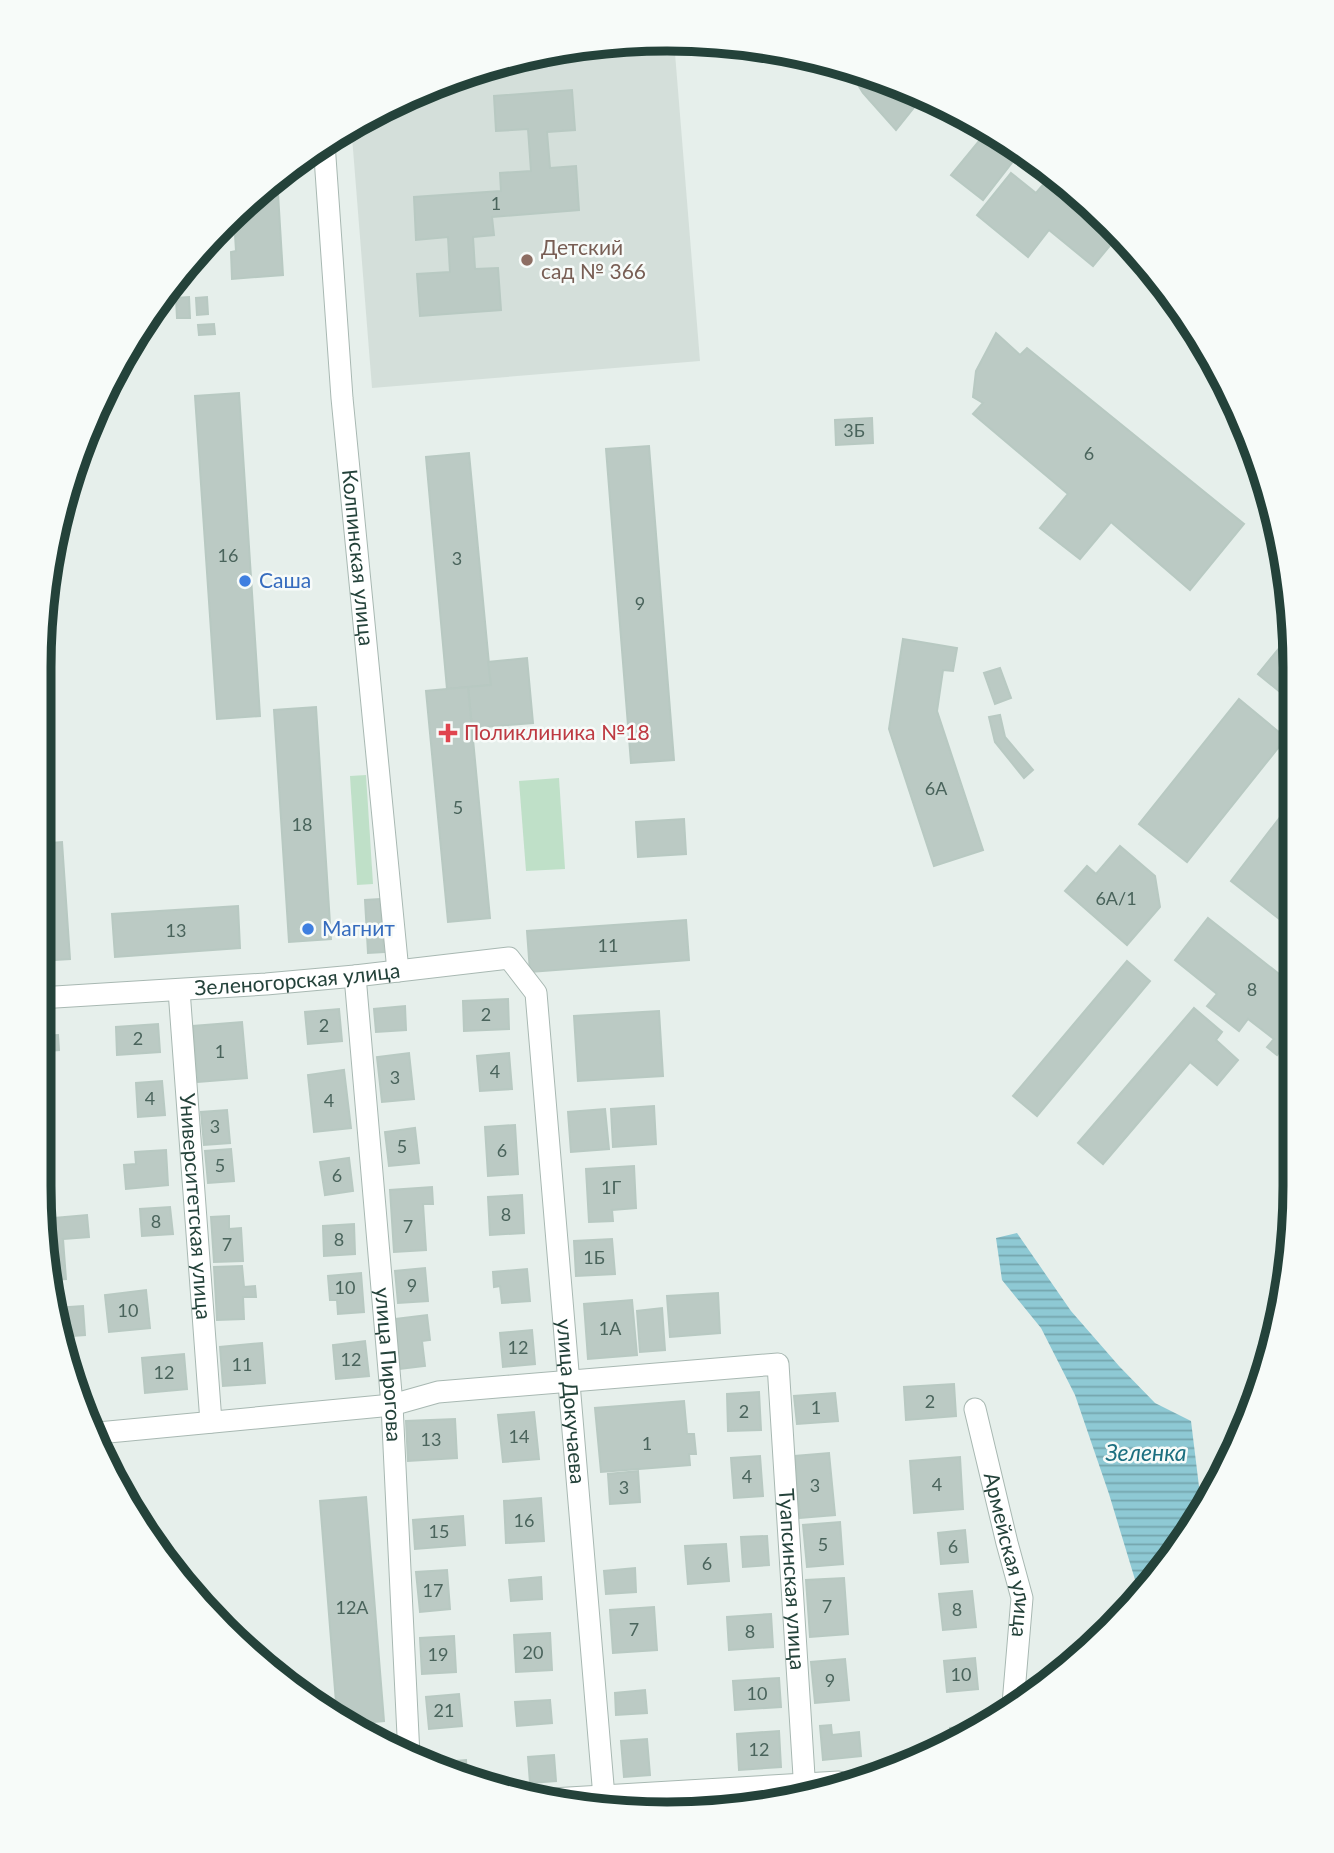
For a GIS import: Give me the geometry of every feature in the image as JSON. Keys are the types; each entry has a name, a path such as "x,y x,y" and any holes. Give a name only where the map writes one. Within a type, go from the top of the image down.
{"street":[{"name":"Колпинская улица","path":"325,155 342,398 398,971"},
{"name":"Зеленогорская улица","path":"51,997 355,976 509,958 537,993"},
{"name":"улица Пирогова","path":"355,976 392,1405 408,1745"},
{"name":"Университетская улица","path":"179,990 211,1422"},
{"name":"улица Докучаева","path":"537,993 604,1799"},
{"name":"Туапсинская улица","path":"569,1381 778,1364 804,1786"},
{"path":"103,1433 392,1405 438,1392 569,1381"},
{"name":"Армейская улица","path":"975,1409 1022,1598 1014,1695"},
{"path":"623,1801 792,1789"}],"shaded area":[{"name":"Детский сад № 366","path":"675,51 700,361 372,388 352,137 394,114 431,98 508,72 587,56"}],"green space":[{"path":"366,775 373,884 357,885 350,776"},
{"path":"559,778 565,869 526,871 519,781"}],"water":[{"name":"Зеленка","path":"1017,1233 1071,1311 1119,1366 1155,1403 1191,1421 1200,1495 1156,1561 1136,1584 1075,1395 1041,1328 1002,1280 996,1238"}],"building":[{"path":"855,80 917,104 896,130"},
{"name":"Детский сад № 366","path":"572,90 575,130 547,132 550,168 576,166 579,210 492,217 494,235 473,237 475,269 498,268 501,310 420,316 417,274 450,272 448,237 416,240 414,197 501,191 500,173 531,171 528,129 496,131 494,96"},
{"path":"982,137 1015,159 983,200 951,175"},
{"path":"1011,173 1036,193 1046,181 1113,242 1093,266 1049,230 1028,257 977,215"},
{"path":"278,190 283,275 232,279 231,252 236,251 235,228"},
{"path":"189,297 190,318 177,318 176,298"},
{"path":"207,297 208,314 197,315 196,298"},
{"path":"214,324 215,334 199,335 198,325"},
{"path":"996,333 1020,355 1027,348 1244,524 1190,590 1111,522 1080,559 1040,528 1068,494 973,414 983,403 973,397 976,371"},
{"path":"239,393 260,716 217,719 195,396"},
{"path":"872,418 873,443 836,445 835,420"},
{"path":"649,446 674,760 631,763 606,449"},
{"path":"469,453 491,685 447,689 426,457"},
{"path":"903,639 957,648 953,671 943,670 937,711 983,850 934,866 889,729"},
{"path":"1282,644 1283,694 1258,674"},
{"path":"527,658 533,723 472,728 468,687 491,685 488,662"},
{"path":"1000,668 1011,698 995,704 984,673"},
{"path":"468,687 490,918 448,922 426,691"},
{"path":"1239,699 1283,736 1283,742 1187,862 1139,824"},
{"path":"316,707 331,939 289,942 274,710"},
{"path":"1000,715 1005,737 1033,770 1024,778 995,742 989,717"},
{"path":"1283,813 1283,922 1231,881"},
{"path":"684,819 686,854 638,857 636,822"},
{"path":"62,842 70,959 51,960 51,843"},
{"path":"1120,846 1155,876 1160,907 1127,945 1065,891 1087,866 1096,874"},
{"path":"380,899 384,952 368,953 365,900"},
{"path":"238,906 240,948 115,957 112,914"},
{"path":"1208,918 1283,977 1283,1047 1277,1055 1267,1047 1274,1039 1248,1019 1239,1031 1207,1006 1217,994 1175,960"},
{"path":"686,920 689,960 530,972 527,931"},
{"path":"1127,961 1150,981 1037,1116 1013,1096"},
{"path":"508,999 509,1029 464,1031 463,1001"},
{"path":"405,1006 406,1030 376,1032 374,1009"},
{"path":"1194,1008 1222,1032 1216,1040 1238,1060 1217,1085 1190,1062 1103,1164 1078,1143"},
{"path":"339,1009 342,1041 308,1044 305,1012"},
{"path":"659,1011 663,1076 578,1081 574,1016"},
{"path":"242,1022 247,1078 198,1082 193,1026"},
{"path":"158,1024 160,1052 117,1055 116,1027"},
{"path":"51,1035 58,1035 59,1050 51,1051"},
{"path":"409,1053 414,1099 382,1102 377,1057"},
{"path":"509,1053 512,1089 480,1091 477,1056"},
{"path":"344,1070 351,1128 314,1132 308,1075"},
{"path":"162,1081 165,1115 138,1117 136,1083"},
{"path":"654,1106 656,1144 613,1147 611,1109"},
{"path":"605,1109 609,1149 571,1152 568,1112"},
{"path":"227,1110 230,1143 204,1145 201,1112"},
{"path":"515,1125 518,1174 488,1176 485,1127"},
{"path":"415,1128 419,1163 389,1166 385,1132"},
{"path":"231,1149 234,1181 208,1183 205,1151"},
{"path":"166,1150 168,1185 126,1189 124,1165 136,1164 135,1152"},
{"path":"349,1158 353,1191 325,1195 320,1162"},
{"path":"634,1166 636,1208 612,1210 613,1221 589,1222 586,1169"},
{"path":"51,1180 55,1210 52,1210 51,1186"},
{"path":"432,1187 433,1204 423,1204 426,1250 394,1252 390,1190"},
{"path":"522,1195 524,1233 490,1235 488,1197"},
{"path":"170,1207 173,1234 142,1236 140,1209"},
{"path":"87,1215 89,1237 63,1239 66,1279 58,1280 52,1218"},
{"path":"229,1216 229,1229 241,1228 243,1261 214,1262 211,1217"},
{"path":"354,1224 355,1254 324,1256 323,1226"},
{"path":"612,1239 615,1274 576,1276 574,1241"},
{"path":"242,1266 244,1287 255,1286 256,1297 243,1297 244,1319 217,1320 214,1267"},
{"path":"425,1268 428,1301 398,1303 395,1271"},
{"path":"527,1269 530,1301 502,1303 500,1286 494,1287 493,1272"},
{"path":"361,1273 364,1312 338,1314 337,1300 330,1300 328,1276"},
{"path":"146,1290 150,1328 109,1332 105,1295"},
{"path":"718,1293 720,1333 670,1337 667,1296"},
{"path":"632,1300 637,1355 588,1359 584,1304"},
{"path":"83,1306 85,1335 70,1336 63,1307"},
{"path":"662,1308 665,1350 640,1352 637,1311"},
{"path":"427,1315 430,1340 422,1341 425,1366 400,1369 394,1319"},
{"path":"532,1330 535,1364 503,1367 500,1333"},
{"path":"365,1341 369,1376 336,1379 333,1345"},
{"path":"262,1343 265,1383 223,1386 220,1347"},
{"path":"184,1354 187,1389 145,1393 142,1358"},
{"path":"954,1384 956,1416 906,1420 904,1387"},
{"path":"759,1392 761,1430 728,1431 727,1394"},
{"path":"835,1393 838,1421 797,1424 794,1396"},
{"path":"684,1401 687,1434 694,1434 696,1454 689,1454 690,1465 601,1472 595,1408"},
{"path":"534,1412 539,1459 503,1462 498,1415"},
{"path":"455,1419 457,1458 408,1461 406,1421"},
{"path":"829,1453 835,1515 800,1518 795,1456"},
{"path":"760,1456 763,1496 734,1498 731,1458"},
{"path":"960,1457 963,1509 914,1513 910,1461"},
{"path":"638,1471 640,1502 610,1504 608,1474"},
{"path":"366,1497 384,1721 364,1723 336,1705 320,1501"},
{"path":"541,1498 544,1541 506,1543 504,1501"},
{"path":"463,1516 465,1545 415,1549 413,1520"},
{"path":"840,1522 843,1564 807,1567 803,1525"},
{"path":"965,1530 968,1562 941,1564 938,1533"},
{"path":"767,1536 769,1565 743,1567 741,1537"},
{"path":"726,1544 729,1581 688,1584 685,1546"},
{"path":"635,1568 636,1592 606,1594 604,1571"},
{"path":"447,1570 450,1609 420,1612 416,1572"},
{"path":"541,1577 542,1599 511,1601 509,1580"},
{"path":"844,1578 848,1634 810,1637 806,1580"},
{"path":"972,1591 976,1627 943,1630 939,1594"},
{"path":"654,1607 657,1650 613,1653 610,1610"},
{"path":"771,1614 773,1647 729,1650 727,1617"},
{"path":"550,1633 552,1670 516,1672 514,1635"},
{"path":"454,1636 456,1672 422,1674 420,1638"},
{"path":"975,1658 978,1689 947,1692 944,1661"},
{"path":"845,1659 849,1700 815,1703 811,1662"},
{"path":"779,1678 781,1707 735,1710 733,1681"},
{"path":"645,1690 647,1713 616,1715 615,1693"},
{"path":"459,1694 462,1726 429,1729 426,1697"},
{"path":"550,1700 552,1723 517,1726 515,1702"},
{"path":"831,1725 832,1735 859,1732 861,1756 823,1760 820,1726"},
{"path":"962,1727 951,1733 950,1728"},
{"path":"779,1731 781,1767 739,1770 737,1734"},
{"path":"647,1739 650,1775 624,1777 621,1741"},
{"path":"554,1755 556,1781 530,1783 528,1757"},
{"path":"466,1760 467,1769 448,1762"}],"place":[{"name":"Детский сад № 366","path":"527,260"},
{"name":"Саша","path":"245,581"},
{"name":"Поликлиника №18","path":"448,733"},
{"name":"Магнит","path":"308,929"}]}
